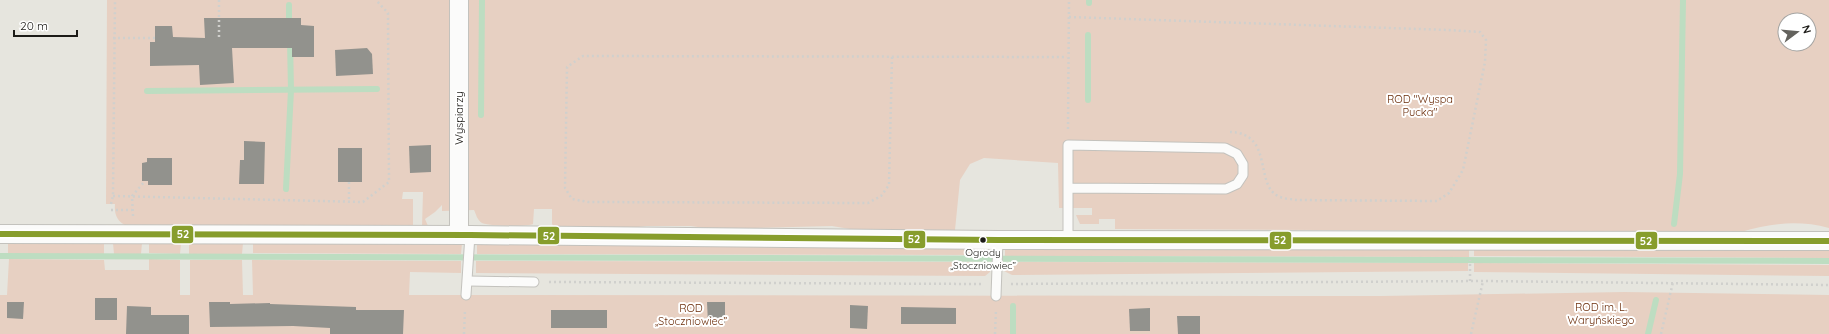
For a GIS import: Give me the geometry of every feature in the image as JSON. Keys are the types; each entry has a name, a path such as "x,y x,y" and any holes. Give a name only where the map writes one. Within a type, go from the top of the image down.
{"street":[{"name":"Wyspiarzy","path":"459,0 466,238"},
{"path":"0,234 998,244 1068,240 1829,241"}],"lane":[{"path":"1068,188 1226,189 1237,184 1243,175 1243,164 1238,154 1226,148 1068,145 1068,188 1068,240"},
{"path":"466,238 468,278 466,295"},
{"path":"996,296 998,244"},
{"path":"468,278 534,282"}],"path":[{"path":"111,204 113,196 115,0"},
{"path":"219,0 219,38"},
{"path":"113,196 363,202 389,182 388,13 376,0"},
{"path":"1068,145 1067,57 1069,0"},
{"path":"1069,17 1464,31 1480,32 1486,40 1485,62 1463,170 1449,193 1437,201 1297,200 1278,196 1267,182 1263,163 1256,144 1242,132 1226,132"},
{"path":"114,38 155,38"},
{"path":"892,57 889,185 881,196 868,203 588,202 572,199 565,188 567,67 583,56 1067,57"},
{"path":"132,204 132,196 145,181"},
{"path":"349,182 349,201"},
{"path":"111,210 132,210"},
{"path":"1470,265 1470,281"},
{"path":"1471,334 1483,281"},
{"path":"534,282 996,284 1483,281 1829,285"},
{"path":"1662,334 1673,282"},
{"path":"464,334 466,295"},
{"path":"995,334 996,296"}],"green space":[{"name":"ROD \"Wyspa Pucka\"","path":"107,0 1829,0 1829,228 1796,223 1763,226 1741,232 1115,229 1115,219 1099,219 1099,224 1080,224 1076,215 1092,215 1092,208 1059,208 1058,163 984,158 970,164 960,180 955,230 850,229 832,226 712,229 691,226 647,226 628,228 554,227 552,224 552,209 534,209 533,224 530,225 499,225 480,222 474,210 442,211 442,205 425,219 428,226 422,227 423,192 403,192 402,199 413,199 413,227 127,226 117,217 115,204 106,204"},
{"path":"8,243 104,243 104,254 8,254"},
{"path":"113,243 142,243 141,254 114,254"},
{"path":"149,243 181,243 180,254 149,253"},
{"path":"189,243 243,243 242,254 189,254"},
{"path":"253,243 462,243 461,254 253,253"},
{"path":"477,243 992,247 992,255 477,254"},
{"path":"1005,247 1469,249 1469,257 1005,256"},
{"path":"1474,249 1829,250 1829,258 1474,256"},
{"name":"ROD „Stoczniowiec”","path":"9,259 104,260 105,270 149,270 149,259 180,260 180,295 190,295 190,260 242,260 243,295 253,295 252,260 461,261 461,273 410,272 409,295 1381,296 1624,292 1829,295 1829,334 0,334 0,295 7,295"},
{"path":"476,261 991,262 990,272 985,276 476,273"},
{"path":"1019,262 1468,263 1468,271 1012,275 1004,271 1005,265 1015,265"},
{"path":"1474,263 1829,265 1829,276 1474,272"}],"building":[{"path":"204,18 301,18 301,25 314,26 314,57 292,57 292,48 232,48 234,83 200,85 199,65 150,66 150,42 155,42 155,26 172,26 173,37 205,38"},
{"path":"367,48 372,54 373,74 336,76 335,50"},
{"path":"244,141 265,142 264,184 239,184 240,160 244,160"},
{"path":"431,145 431,172 410,173 409,146"},
{"path":"338,148 362,148 362,182 338,182"},
{"path":"147,158 172,158 172,185 148,185 148,181 142,181 142,163 147,162"},
{"path":"95,298 117,298 117,320 95,320"},
{"path":"7,302 24,302 23,319 7,318"},
{"path":"209,302 230,302 230,304 270,303 356,307 356,310 404,310 403,334 330,334 330,328 293,326 210,327"},
{"path":"707,302 725,302 725,324 708,324"},
{"path":"850,305 868,306 867,329 850,328"},
{"path":"127,306 151,307 151,315 189,315 189,334 126,334"},
{"path":"901,307 956,308 956,324 901,324"},
{"path":"1150,308 1150,331 1130,331 1129,309"},
{"path":"551,310 607,310 607,328 551,328"},
{"path":"1177,316 1200,316 1200,334 1178,334"}],"waterway":[{"path":"481,115 482,0"},
{"path":"1674,224 1680,174 1683,0"},
{"path":"289,5 289,26"},
{"path":"1088,35 1088,100"},
{"path":"286,189 291,90 290,41"},
{"path":"147,91 377,89"},
{"path":"0,256 1829,261"},
{"path":"1648,334 1656,300"},
{"path":"1013,306 1013,334"}],"transit line":[{"name":"52","path":"0,234 470,235 998,240 1829,241"}],"place":[{"name":"Ogrody „Stoczniowiec”","path":"983,240"}],"park label":[{"name":"ROD im. L. Waryńskiego","path":"1601,313"}]}
